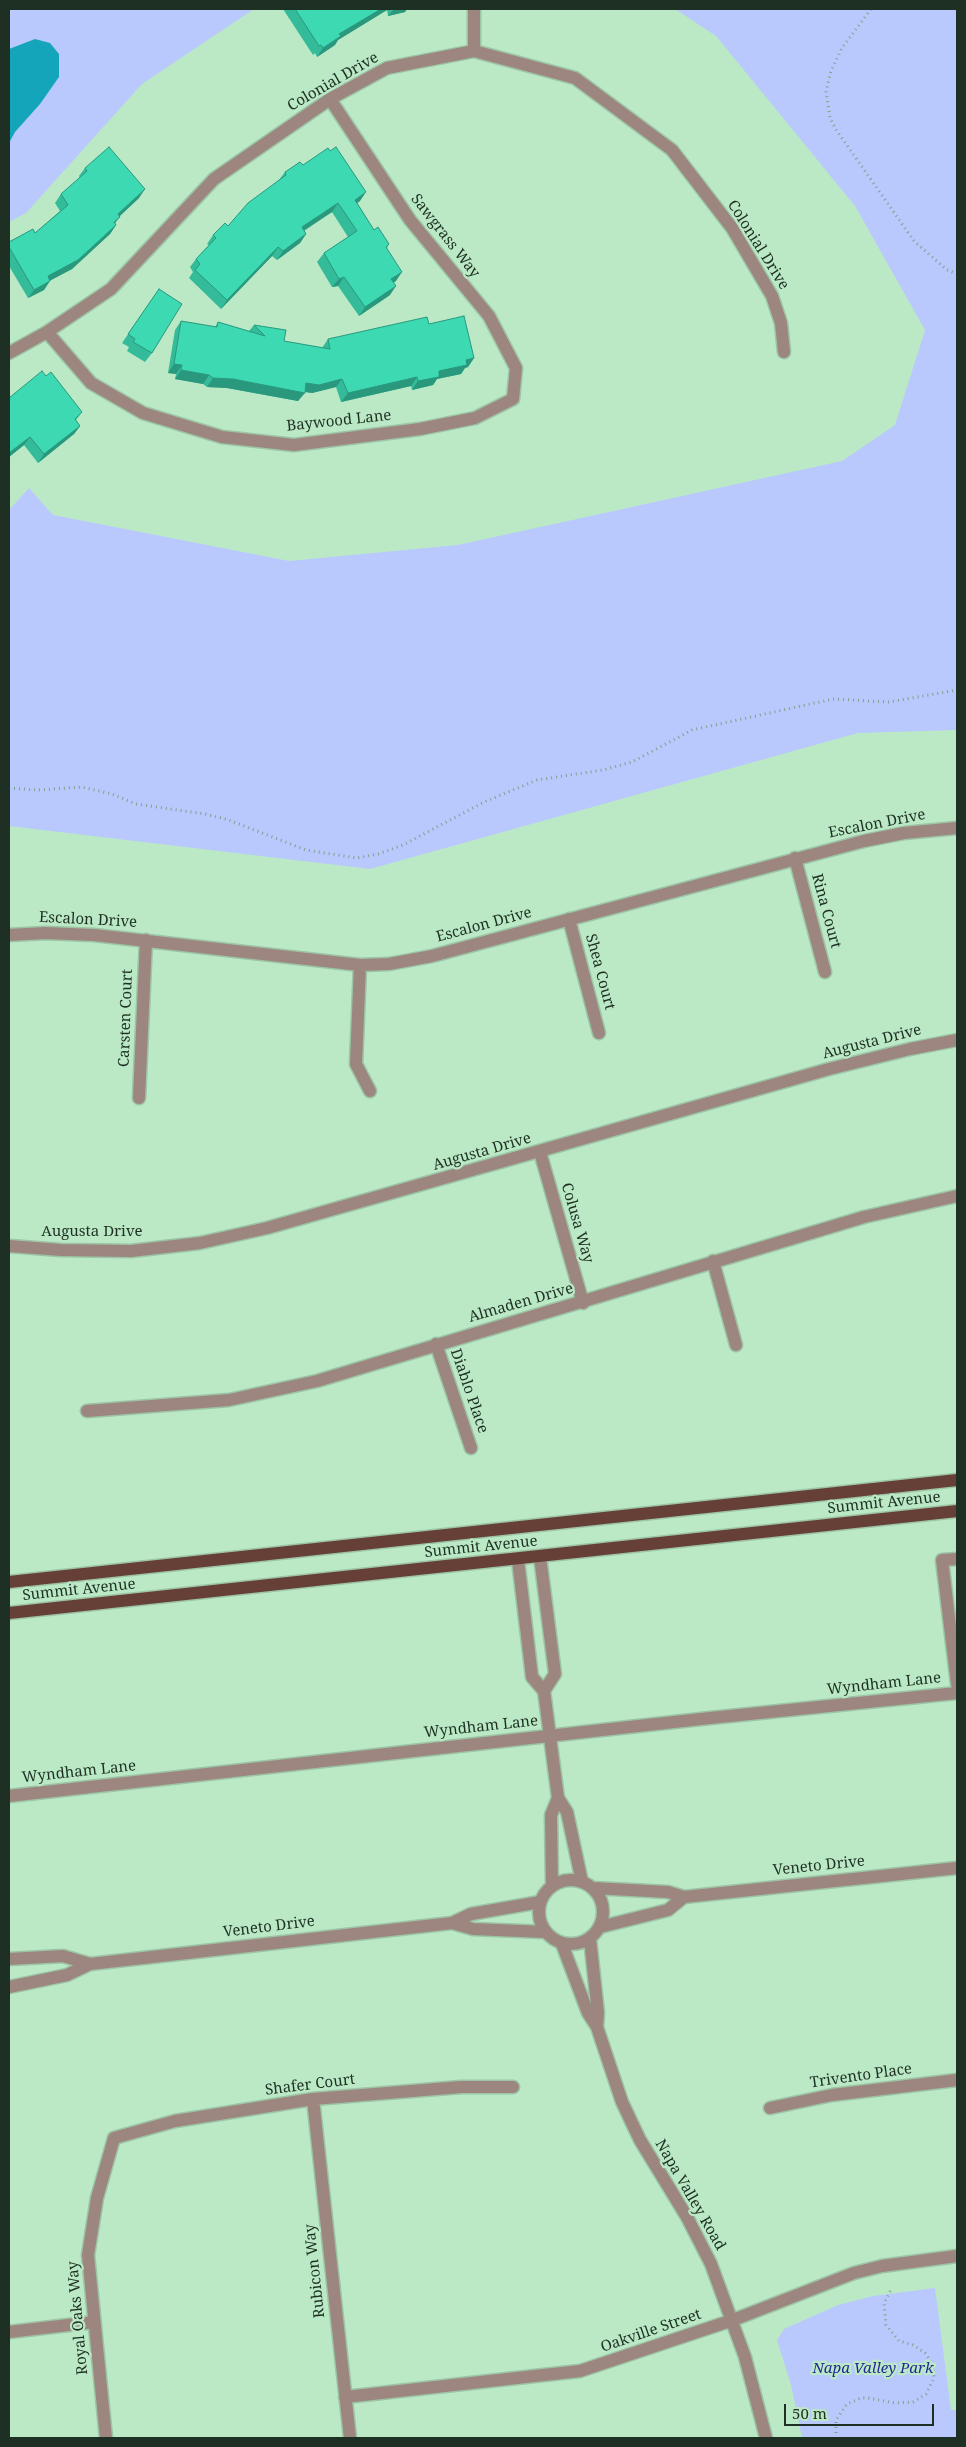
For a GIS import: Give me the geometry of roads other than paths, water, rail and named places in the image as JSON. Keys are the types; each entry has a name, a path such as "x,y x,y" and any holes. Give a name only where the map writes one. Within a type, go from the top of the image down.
{"main road":[{"name":"Summit Avenue","path":"9,1582 957,1480"},
{"name":"Summit Avenue","path":"9,1613 957,1512"}],"street":[{"path":"474,9 474,51"},
{"name":"Colonial Drive","path":"9,353 48,332 111,289 214,179 330,99 387,68 474,51 575,78 672,150 732,228 772,296 781,323 784,352"},
{"name":"Sawgrass Way","path":"330,99 410,220 489,316 516,368 514,399"},
{"name":"Baywood Lane","path":"48,332 91,383 143,413 222,437 294,446 420,429 475,418 514,399"},
{"name":"Escalon Drive","path":"9,935 69,934 146,940 360,965 389,964 432,956 872,839 957,828"},
{"name":"Rina Court","path":"795,858 825,972"},
{"name":"Shea Court","path":"569,919 599,1032"},
{"name":"Carsten Court","path":"140,1098 146,940"},
{"path":"360,965 356,1064 370,1091"},
{"name":"Augusta Drive","path":"9,1246 61,1250 131,1250 200,1243 267,1228 910,1048 957,1040"},
{"name":"Colusa Way","path":"540,1152 582,1303"},
{"name":"Almaden Drive","path":"87,1411 229,1400 317,1381 864,1217 957,1196"},
{"path":"713,1261 736,1345"},
{"name":"Diablo Place","path":"436,1344 471,1448"},
{"path":"540,1557 555,1674 544,1691"},
{"path":"957,1559 942,1560 957,1684"},
{"path":"518,1560 532,1677 544,1691 558,1798 568,1812 588,1885 603,1905 600,1927 590,1939 574,1945 562,1944 545,1932 540,1923 540,1902 552,1886 567,1880 588,1885"},
{"name":"Wyndham Lane","path":"9,1796 957,1693"},
{"path":"552,1886 551,1815 558,1798"},
{"name":"Veneto Drive","path":"588,1885 668,1892 684,1897 957,1868"},
{"name":"Veneto Drive","path":"600,1927 668,1910 684,1897"},
{"name":"Veneto Drive","path":"9,1988 66,1976 90,1964 452,1922 471,1914 540,1902"},
{"name":"Veneto Drive","path":"452,1922 473,1929 545,1932"},
{"name":"Napa Valley Road","path":"590,1939 598,2012 597,2028"},
{"name":"Napa Valley Road","path":"562,1944 588,2013 597,2028 610,2071 633,2125 691,2225 711,2264 733,2320 766,2438"},
{"name":"Veneto Drive","path":"9,1959 63,1956 90,1964"},
{"name":"Trivento Place","path":"770,2108 832,2095 957,2080"},
{"name":"Shafer Court","path":"114,2138 175,2121 313,2099 461,2087 513,2087"},
{"name":"Rubicon Way","path":"313,2099 350,2438"},
{"name":"Royal Oaks Way","path":"106,2438 88,2255 97,2198 114,2138"},
{"name":"Oakville Street","path":"345,2396 580,2371 733,2320 854,2272 882,2266 957,2256"},
{"path":"9,2332 94,2322"}],"park label":[{"name":"Napa Valley Park","path":"873,2369"}]}
